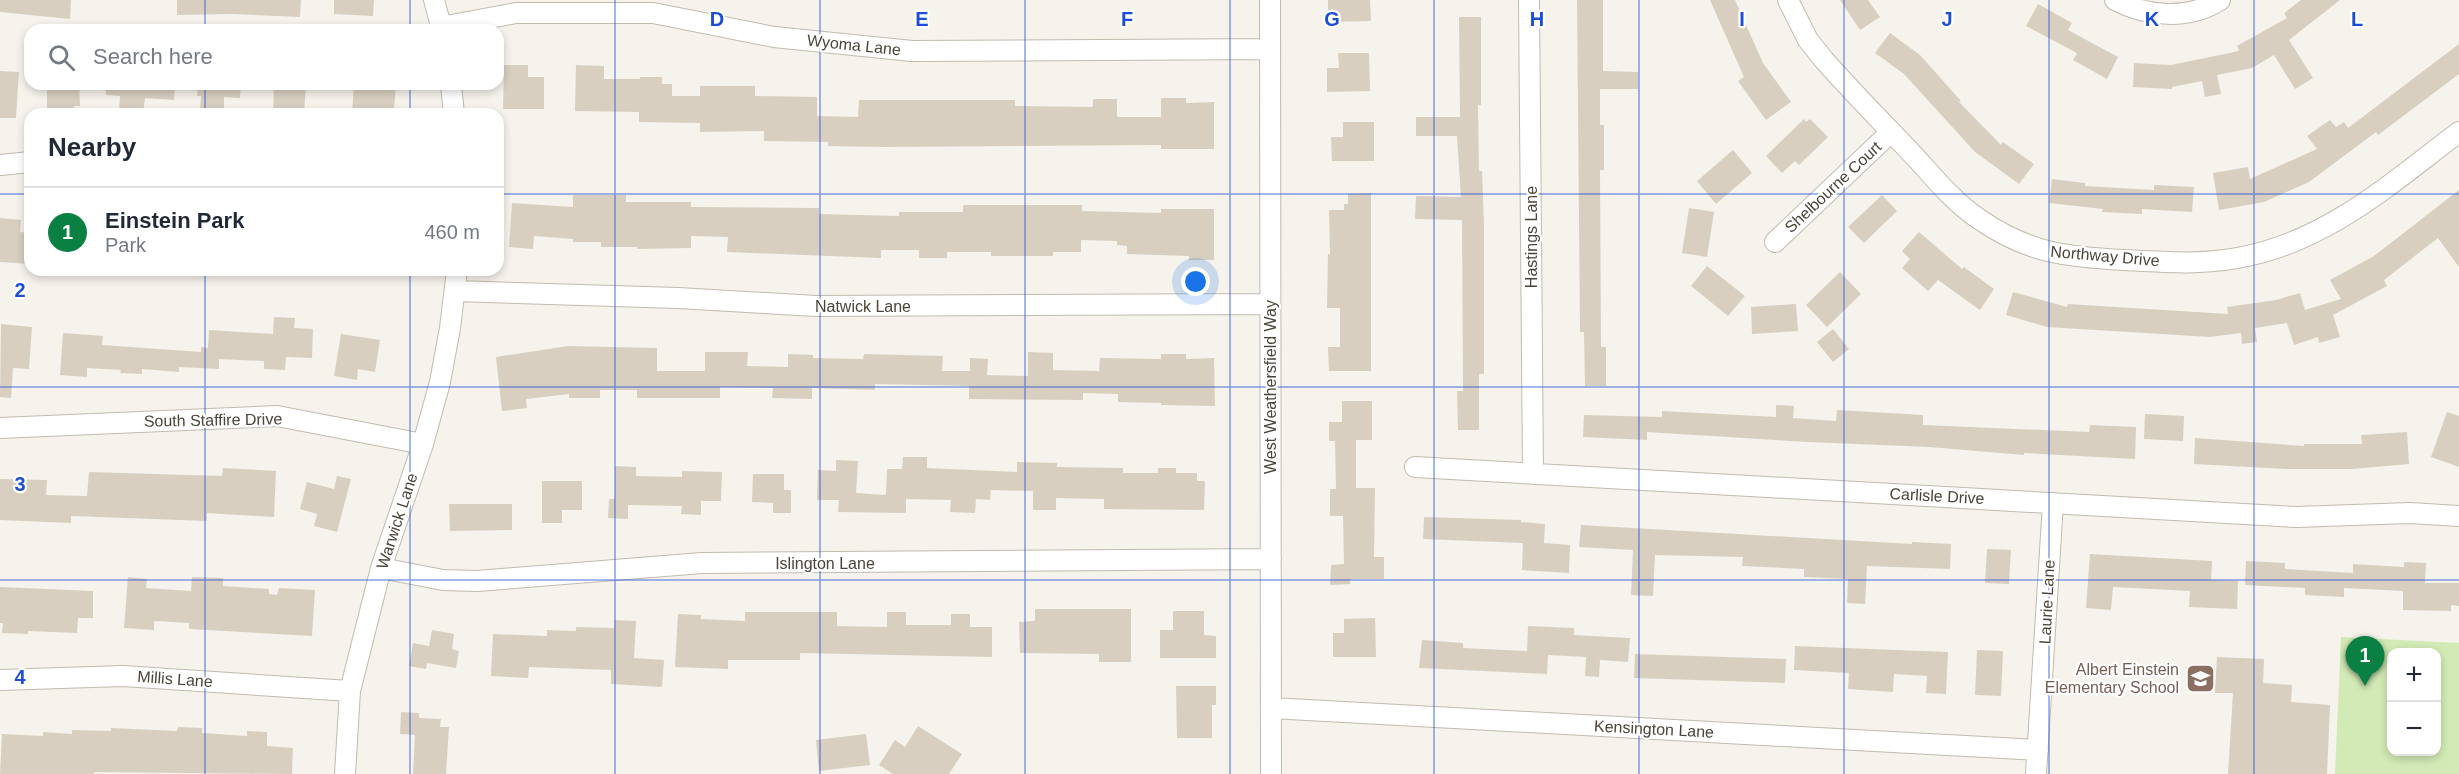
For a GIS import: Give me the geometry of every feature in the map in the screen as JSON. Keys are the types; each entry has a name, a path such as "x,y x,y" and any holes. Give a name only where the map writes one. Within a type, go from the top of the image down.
{"street":[{"path":"434,0 440,24"},
{"name":"West Weathersfield Way","path":"1270,0 1271,774"},
{"name":"Hastings Lane","path":"1529,0 1533,474"},
{"name":"Northway Drive","path":"1788,0 1808,40 1836,74 1948,192 1977,218 2023,244 2039,250 2086,258 2171,262 2237,258 2268,251 2309,236 2360,207 2459,132"},
{"path":"2115,0 2145,11 2176,14 2201,9 2220,0"},
{"name":"Wyoma Lane","path":"464,24 516,13 653,14 774,37 912,51 1270,49"},
{"path":"452,90 453,108"},
{"name":"Shelbourne Court","path":"1775,242 1891,132"},
{"path":"0,165 24,163"},
{"name":"Warwick Lane","path":"345,774 350,691 381,568 423,444 440,382 457,276"},
{"name":"Natwick Lane","path":"456,291 678,298 816,306 1270,304"},
{"name":"South Staffire Drive","path":"0,428 278,416 423,444"},
{"name":"Carlisle Drive","path":"1415,467 2296,517 2410,513 2459,516"},
{"name":"Laurie Lane","path":"2036,774 2053,503"},
{"name":"Islington Lane","path":"381,568 443,580 477,581 702,564 1270,559"},
{"name":"Millis Lane","path":"0,680 123,676 350,691"},
{"name":"Kensington Lane","path":"1271,708 2038,750"}],"green space":[{"path":"2341,637 2459,643 2459,774 2335,774"}],"building":[{"path":"0,0 71,0 70,19 0,12"},
{"path":"177,0 301,0 300,17 232,14 177,15"},
{"path":"334,0 374,0 373,16 334,14"},
{"path":"1328,0 1370,0 1371,21 1328,22"},
{"path":"1577,0 1603,0 1603,71 1638,72 1638,89 1600,89 1600,125 1604,125 1604,170 1600,170 1601,347 1606,347 1606,386 1585,386 1584,332 1580,332"},
{"path":"1710,0 1735,0 1763,63 1791,102 1766,120 1738,81 1744,77"},
{"path":"1840,0 1868,0 1880,17 1860,30"},
{"path":"2301,0 2340,0 2289,40 2313,78 2295,89 2274,55 2252,68 2217,75 2221,94 2205,97 2202,81 2172,87 2172,89 2133,87 2134,63 2171,65 2239,51 2237,46 2287,18 2284,13"},
{"path":"2038,4 2072,23 2068,30 2118,57 2107,79 2073,60 2077,53 2026,26"},
{"path":"1459,17 1481,17 1481,105 1478,105 1479,171 1482,171 1484,225 1484,374 1479,374 1479,430 1458,430 1457,391 1463,391 1462,220 1415,219 1416,196 1461,197 1457,136 1416,136 1416,117 1460,117"},
{"path":"1890,33 1920,55 1961,101 1959,102 2001,145 2003,142 2034,164 2019,184 1975,152 1904,74 1875,53"},
{"path":"2459,44 2459,74 2378,135 2376,132 2309,182 2264,202 2219,210 2213,173 2248,167 2250,179 2317,149 2307,136 2330,120 2336,127 2344,122 2348,128"},
{"path":"1338,53 1369,53 1370,91 1327,92 1327,68 1339,68"},
{"path":"504,65 528,65 528,77 544,77 544,109 503,108"},
{"path":"576,65 604,66 604,79 662,77 662,84 672,84 672,96 700,96 700,86 755,86 755,96 817,97 817,116 858,117 859,100 1015,100 1015,106 1093,107 1093,99 1117,99 1117,117 1161,117 1161,98 1186,98 1186,103 1214,102 1214,149 1161,149 1161,145 883,147 828,146 828,142 764,141 764,131 700,132 700,123 639,122 639,112 575,111"},
{"path":"0,71 19,72 16,118 0,118"},
{"path":"47,90 79,90 80,106 47,108"},
{"path":"106,90 175,90 174,100 145,98 144,108 119,108 120,96 106,95"},
{"path":"198,90 241,90 240,98 224,97 224,108 200,108 201,96 197,96"},
{"path":"274,90 306,90 304,108 273,108"},
{"path":"354,90 396,90 394,108 352,108"},
{"path":"1804,119 1806,122 1810,119 1828,137 1799,165 1795,161 1782,173 1766,156"},
{"path":"1343,122 1374,122 1374,161 1332,161 1331,137 1343,137"},
{"path":"1733,150 1752,173 1716,204 1697,181"},
{"path":"2052,179 2085,183 2085,186 2154,190 2154,185 2194,187 2192,212 2142,209 2142,214 2102,212 2103,209 2049,203"},
{"path":"2459,190 2459,267 2438,238 2384,280 2387,286 2333,315 2340,337 2319,343 2318,337 2294,345 2287,323 2255,328 2257,342 2242,344 2241,333 2210,337 2047,327 2006,315 2013,292 2067,307 2068,304 2228,314 2227,307 2276,300 2300,293 2305,310 2341,299 2330,280 2374,256"},
{"path":"1371,193 1371,371 1329,371 1328,347 1340,347 1340,308 1327,308 1328,254 1330,254 1329,210 1344,210 1344,204 1348,204 1348,194"},
{"path":"573,195 626,195 626,202 691,202 691,207 819,208 819,214 899,216 899,212 963,212 963,205 1082,205 1082,211 1161,213 1161,209 1214,209 1214,260 1189,260 1189,256 1127,254 1127,246 1117,245 1117,241 1081,240 1081,252 1053,252 1053,256 991,256 991,252 947,252 947,258 919,258 919,250 881,250 881,258 727,252 728,237 691,236 691,248 601,247 601,242 573,242 573,239 534,236 533,249 509,247 512,203 573,207"},
{"path":"1882,195 1897,211 1864,243 1848,227"},
{"path":"1689,208 1714,212 1707,257 1682,253"},
{"path":"0,218 21,220 20,232 24,232 24,264 0,262"},
{"path":"1919,232 1962,269 1964,267 1994,289 1980,310 1938,280 1928,291 1902,268 1910,259 1902,251"},
{"path":"1707,266 1745,296 1728,316 1691,286"},
{"path":"1840,272 1861,294 1827,327 1806,305"},
{"path":"1796,304 1798,331 1752,334 1751,307"},
{"path":"274,317 295,318 294,328 313,329 312,358 286,357 285,370 264,369 264,361 219,359 219,369 179,367 179,372 142,369 142,374 87,368 87,377 60,375 63,333 103,336 102,345 201,352 201,347 208,348 209,330 273,334"},
{"path":"1,324 32,327 29,369 13,368 11,398 0,397"},
{"path":"1833,329 1849,349 1833,362 1817,342"},
{"path":"341,334 380,340 375,372 358,369 357,380 334,376"},
{"path":"568,346 657,348 657,371 705,371 705,352 748,352 747,366 788,367 788,354 813,355 813,358 863,359 864,354 943,356 942,371 970,371 970,358 988,359 987,375 1028,376 1028,352 1053,353 1053,370 1099,371 1100,358 1161,359 1161,354 1186,354 1186,359 1214,358 1215,406 1118,402 1118,394 1083,393 1083,400 969,399 969,386 875,384 875,390 812,388 812,399 772,398 773,388 720,387 720,398 637,398 637,390 600,390 600,398 569,398 569,394 526,399 527,408 502,411 496,357"},
{"path":"1342,401 1372,401 1372,440 1356,440 1356,488 1375,488 1374,557 1384,557 1384,579 1350,579 1350,584 1330,585 1331,565 1344,564 1343,516 1330,516 1330,489 1336,489 1335,441 1329,441 1329,422 1342,422"},
{"path":"1776,405 1794,406 1793,418 1836,421 1837,410 1923,415 1923,425 2089,432 2090,425 2136,427 2135,459 2024,453 2024,455 1929,447 1647,432 1647,440 1583,437 1584,415 1662,417 1662,411 1776,417"},
{"path":"2447,412 2459,416 2459,467 2431,457"},
{"path":"2145,414 2184,416 2183,441 2144,439"},
{"path":"2407,432 2409,464 2352,469 2286,469 2194,464 2195,438 2304,446 2304,444 2362,444 2361,435"},
{"path":"903,457 927,457 927,468 1017,472 1017,462 1057,463 1057,467 1123,468 1123,473 1158,473 1158,468 1176,468 1176,473 1197,473 1197,481 1205,481 1204,510 1104,509 1104,499 1056,498 1056,510 1033,510 1033,491 991,490 990,500 976,499 975,513 950,512 951,500 906,499 906,513 838,512 839,500 817,500 818,470 836,471 836,460 858,461 856,493 886,495 887,469 902,469"},
{"path":"615,466 636,467 636,476 682,477 682,471 722,472 721,501 701,501 701,515 681,514 682,506 628,505 628,519 608,518 609,499 615,499"},
{"path":"223,468 276,471 274,517 207,513 207,521 71,516 71,523 0,520 0,479 47,480 46,495 87,496 89,472 222,476"},
{"path":"753,474 784,474 784,490 791,490 791,513 773,513 773,503 752,502"},
{"path":"337,476 351,479 337,532 314,526 317,514 300,509 307,482 334,489"},
{"path":"542,481 582,481 582,510 562,510 562,523 542,523"},
{"path":"449,504 512,504 512,530 450,531"},
{"path":"1424,517 1521,520 1521,522 1545,524 1544,543 1570,545 1569,573 1522,570 1523,543 1423,539"},
{"path":"1581,525 1912,544 1912,542 1951,544 1950,569 1867,566 1865,604 1847,603 1848,579 1804,577 1804,569 1742,566 1743,557 1655,555 1653,596 1631,595 1633,550 1579,547"},
{"path":"1987,549 2011,550 2009,584 1985,583"},
{"path":"2090,554 2212,561 2211,580 2238,581 2237,609 2189,607 2190,591 2113,587 2111,610 2086,608"},
{"path":"2246,561 2285,563 2285,569 2353,573 2353,564 2404,567 2404,562 2426,563 2425,583 2459,583 2459,606 2451,605 2451,611 2403,610 2403,591 2344,588 2344,597 2305,595 2305,588 2245,585"},
{"path":"128,577 147,579 146,588 191,591 192,577 223,578 223,586 269,589 269,594 277,595 279,588 315,590 312,636 189,629 189,623 154,621 154,630 124,628"},
{"path":"0,587 93,591 93,618 78,618 77,633 28,631 28,634 2,633"},
{"path":"1035,609 1131,609 1131,662 1099,662 1099,654 1020,653 1019,622 1035,621"},
{"path":"1173,611 1204,611 1204,635 1216,636 1216,658 1160,658 1160,630 1173,630"},
{"path":"745,612 837,612 837,626 887,627 887,612 906,612 906,625 951,625 951,614 970,614 970,627 992,627 992,657 800,653 800,660 728,660 728,669 675,667 678,614 701,615 701,619 745,621"},
{"path":"1375,618 1376,657 1333,657 1333,633 1344,633 1344,619"},
{"path":"614,620 636,621 634,658 664,660 662,687 611,684 611,670 529,667 528,678 491,676 493,634 547,636 547,630 576,631 576,627 614,628"},
{"path":"1528,626 1574,628 1574,635 1630,638 1628,662 1600,660 1599,677 1585,676 1586,657 1548,655 1547,674 1419,668 1422,640 1463,643 1463,648 1527,651"},
{"path":"432,630 454,634 452,649 459,651 456,668 427,663 426,669 409,666 413,643 429,646"},
{"path":"1795,646 1948,652 1946,694 1926,693 1927,676 1894,674 1893,692 1848,689 1849,673 1794,670"},
{"path":"1977,650 2003,651 2001,696 1975,695"},
{"path":"1635,654 1786,659 1785,683 1634,678"},
{"path":"2217,657 2264,659 2263,683 2292,685 2291,702 2330,705 2327,774 2228,774 2233,693 2215,693"},
{"path":"1176,686 1216,686 1216,705 1212,705 1212,738 1177,738"},
{"path":"401,712 419,713 419,718 441,719 440,727 449,727 446,774 413,774 415,735 400,734"},
{"path":"918,726 962,754 949,774 893,774 879,765 895,740 905,747"},
{"path":"178,727 202,728 202,733 247,736 247,731 267,732 267,746 293,748 292,774 94,772 94,774 0,774 2,734 43,736 43,732 72,734 72,730 111,731 111,728 177,731"},
{"path":"866,734 870,765 819,771 816,740"}],"place":[{"name":"Albert Einstein Elementary School","path":"2200,678"},
{"name":"Einstein Park","path":"2365,686"}]}
